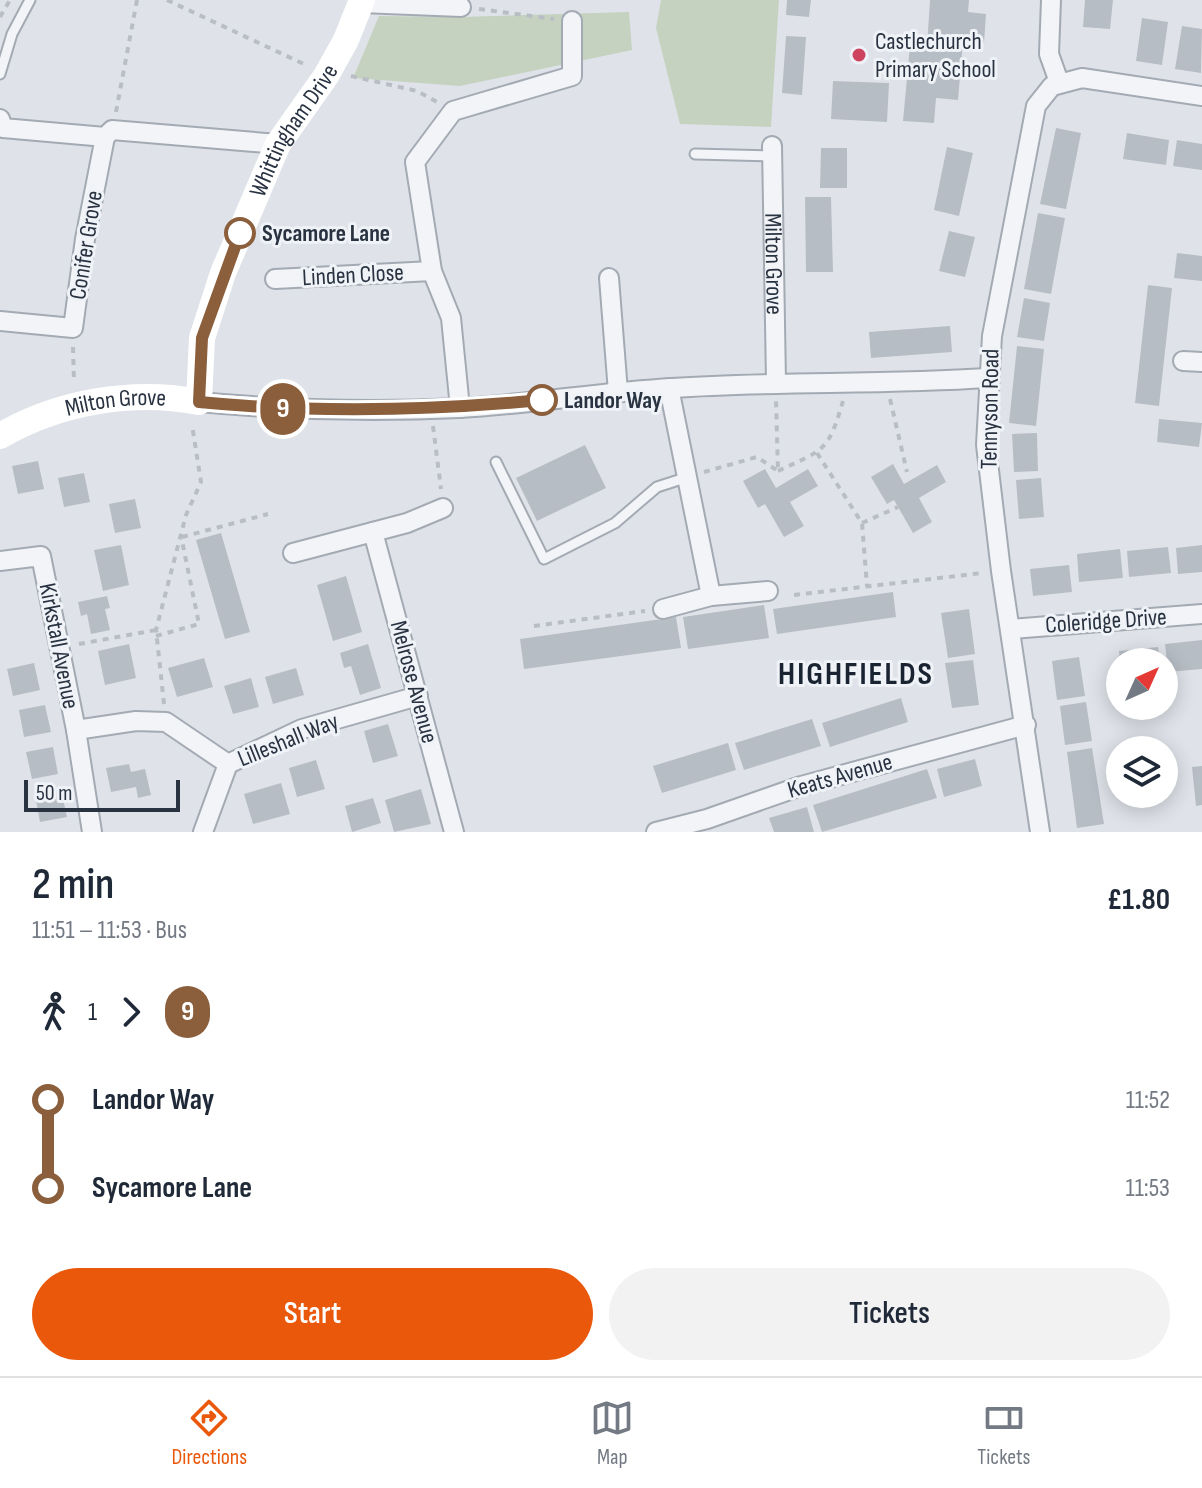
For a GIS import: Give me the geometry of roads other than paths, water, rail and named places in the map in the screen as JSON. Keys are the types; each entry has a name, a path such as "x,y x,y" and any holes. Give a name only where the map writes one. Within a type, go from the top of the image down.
{"street":[{"path":"1051,0 1049,54 1059,82 1082,78 1202,96"},
{"path":"362,1 461,7"},
{"name":"Whittingham Drive","path":"194,401 202,338 223,273 278,144 328,74 362,1"},
{"path":"460,408 451,318 432,271 415,162 453,111 572,76 572,21"},
{"name":"Tennyson Road","path":"1040,832 1001,571 986,445 987,378 992,336 1036,106 1043,94 1059,82"},
{"path":"0,119 3,128 278,144"},
{"name":"Conifer Grove","path":"0,321 73,328 85,239 109,134"},
{"name":"Milton Grove","path":"773,151 776,382"},
{"name":"Linden Close","path":"275,279 432,271"},
{"path":"609,278 618,392"},
{"path":"1183,361 1202,362"},
{"name":"Milton Grove","path":"0,436 27,420 111,397 297,411 460,408 669,388 776,382 887,385 987,378"},
{"path":"669,388 711,596"},
{"path":"293,553 373,532 443,508"},
{"name":"Melrose Avenue","path":"373,532 454,832"},
{"name":"Kirkstall Avenue","path":"0,561 41,556 61,648 92,832"},
{"path":"663,609 711,596 768,591"},
{"name":"Coleridge Drive","path":"1011,629 1202,614"},
{"name":"Lilleshall Way","path":"203,832 228,764 302,729 418,696"},
{"name":"Kirkstall Avenue","path":"76,730 136,721 166,722 228,764"},
{"name":"Keats Avenue","path":"656,832 708,826 801,786 1026,725"}],"lane":[{"path":"0,74 12,34 30,0"},
{"path":"695,154 773,151"},
{"path":"496,462 544,559 615,523 657,487 688,477"}],"place":[{"name":"Castlechurch Primary School","path":"859,55"},
{"name":"Sycamore Lane","path":"240,233"},
{"name":"Landor Way","path":"542,400"}],"district":[{"name":"HIGHFIELDS","path":"856,674"}]}
